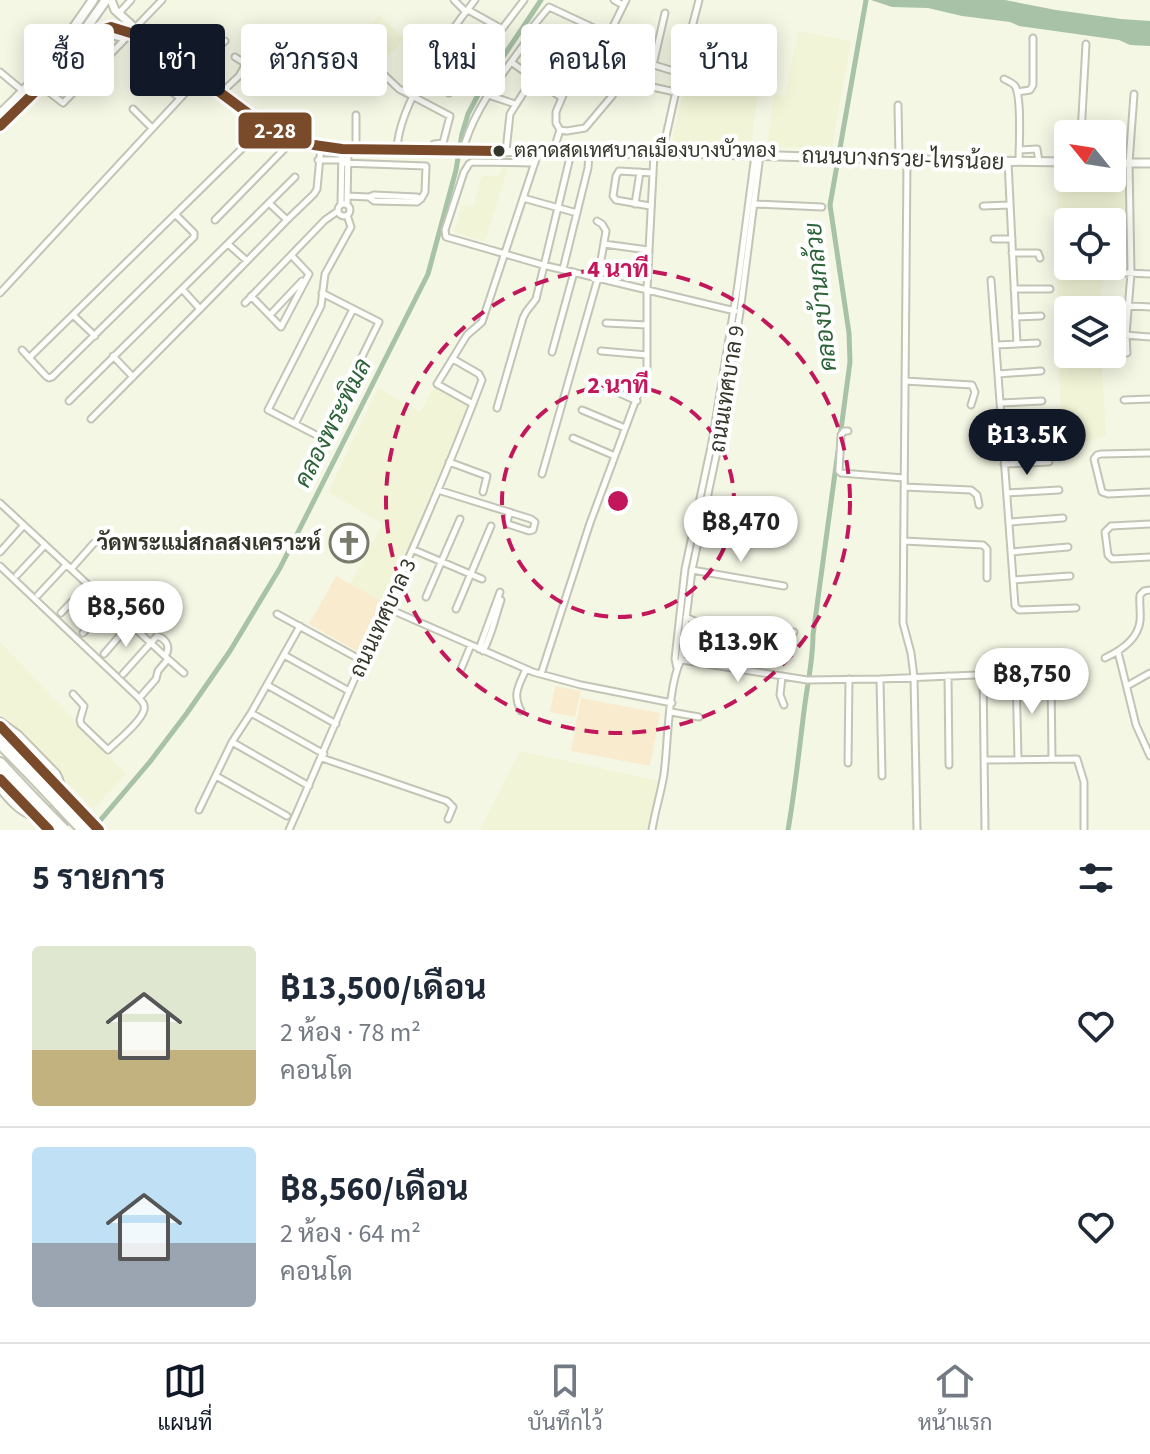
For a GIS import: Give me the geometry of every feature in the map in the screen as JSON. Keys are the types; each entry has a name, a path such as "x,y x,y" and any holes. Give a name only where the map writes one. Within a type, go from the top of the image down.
{"highway":[{"path":"0,743 42,778 83,830"},
{"path":"0,763 24,796 64,830"}],"main road":[{"name":"ถนนบางกรวย-ไทรน้อย","path":"90,24 108,0 130,33"},
{"path":"75,24 90,1"},
{"name":"ถนนบางกรวย-ไทรน้อย","path":"114,27 130,33"},
{"path":"0,114 24,92"},
{"name":"ถนนบางกรวย-ไทรน้อย","path":"0,126 36,96"},
{"name":"ถนนบางกรวย-ไทรน้อย","path":"224,96 265,126 294,139 349,149 1054,162"},
{"path":"1129,163 1150,163"},
{"path":"0,724 42,778 99,830"},
{"path":"0,724 18,735 56,774 62,790 61,799 49,813 31,815 20,809 0,788"},
{"path":"0,779 24,796 49,830"}],"street":[{"path":"118,14 131,0"},
{"path":"139,24 162,0"},
{"path":"454,0 466,11 502,29 524,0"},
{"path":"457,24 475,0"},
{"path":"614,0 624,2 614,24"},
{"path":"693,24 699,0"},
{"path":"535,24 549,7 585,24"},
{"path":"655,56 665,13"},
{"path":"114,36 130,33"},
{"path":"114,49 130,33"},
{"path":"505,71 525,43 535,36 576,57 578,61 555,118 560,130 553,152"},
{"path":"1017,92 1030,90 1033,85 1033,38"},
{"path":"1082,120 1086,44"},
{"path":"235,57 241,61"},
{"path":"511,62 521,69"},
{"path":"0,72 24,92"},
{"path":"225,90 241,73"},
{"path":"387,78 399,89 450,116 443,143 434,144 429,150"},
{"path":"1004,79 1013,83 1017,92 1019,162"},
{"path":"1127,353 1131,273 1129,163 1134,94"},
{"path":"506,151 509,121 521,95"},
{"path":"54,96 63,103 69,96"},
{"path":"0,293 180,98 177,96"},
{"path":"465,143 474,118 487,96"},
{"path":"491,96 515,104"},
{"path":"560,130 585,128 612,96"},
{"path":"541,674 590,523 647,370 648,250 653,173 674,96"},
{"path":"397,149 400,130 414,97"},
{"path":"898,105 903,160 903,623 914,677 917,830"},
{"path":"133,109 152,128"},
{"path":"347,215 342,215 345,162 356,115"},
{"path":"29,358 265,126"},
{"path":"215,220 294,139"},
{"path":"91,419 314,194 321,146"},
{"path":"1019,150 1037,149 1039,162"},
{"path":"473,404 437,384 467,335 482,322 538,152"},
{"path":"497,408 523,318 536,299 571,152"},
{"path":"563,269 589,153"},
{"name":"ถนนเทศบาล 9","path":"652,830 663,777 677,669 685,569 737,311 754,204 757,155"},
{"name":"ถนนเทศบาล 9","path":"678,660 692,570 719,442 757,155"},
{"path":"318,160 426,166 425,192 421,199 347,196"},
{"path":"245,303 325,220 342,207 347,196 345,162"},
{"path":"1008,162 1017,344"},
{"path":"535,163 469,164 449,217 446,237 543,265 737,311"},
{"path":"650,206 614,199 616,176 622,170 653,173"},
{"path":"635,204 640,172"},
{"path":"69,401 295,177"},
{"path":"523,198 577,213"},
{"path":"269,203 287,220"},
{"path":"754,204 822,207"},
{"path":"983,206 1010,205"},
{"path":"322,293 379,322 322,438 268,410 321,306 322,293 325,274 351,227 347,215 350,208 342,207"},
{"path":"22,350 46,376 52,377 194,237 194,233 176,215"},
{"path":"542,474 598,278 606,231 597,221"},
{"path":"994,239 1012,239"},
{"path":"228,244 247,261"},
{"path":"604,244 648,250"},
{"path":"1012,253 1038,253 1040,258"},
{"path":"292,256 309,274"},
{"path":"552,352 574,272"},
{"path":"1126,273 1150,274"},
{"path":"251,296 281,327 309,274"},
{"path":"270,315 309,274"},
{"path":"991,280 1015,606 1018,609 1076,608"},
{"path":"182,289 200,309"},
{"path":"1014,289 1050,289"},
{"path":"1128,305 1150,307"},
{"path":"295,424 353,309"},
{"path":"73,315 95,336"},
{"path":"1015,317 1041,316"},
{"path":"606,323 647,325"},
{"path":"1126,335 1150,337"},
{"path":"996,345 1037,343"},
{"path":"601,351 647,355"},
{"path":"113,356 133,377"},
{"name":"ถนนเทศบาล 3","path":"289,830 414,550 482,380 453,359"},
{"path":"998,374 1041,371"},
{"path":"589,380 637,401"},
{"path":"905,381 972,385 975,392 971,405"},
{"path":"1124,400 1150,399"},
{"path":"1000,403 1042,401"},
{"path":"582,410 625,428"},
{"path":"1001,432 1043,429"},
{"path":"848,431 841,435 841,473 904,478"},
{"path":"573,438 615,456"},
{"path":"1150,453 1101,454 1094,459 1103,493 1150,492"},
{"path":"449,462 487,476 483,492"},
{"path":"1004,464 1049,462"},
{"path":"904,487 971,490 977,495 979,505"},
{"path":"438,490 510,512 534,520 533,530 508,524 510,512"},
{"path":"1007,493 1059,490"},
{"path":"1,505 184,673"},
{"path":"1010,522 1063,518"},
{"path":"426,597 460,519"},
{"path":"1150,524 1111,526 1105,532 1108,555 1112,559 1150,557"},
{"path":"0,552 24,525"},
{"path":"456,609 491,526"},
{"path":"904,541 983,545 987,549 987,578"},
{"path":"38,595 94,543"},
{"path":"17,575 45,545"},
{"path":"1011,552 1068,547"},
{"path":"414,550 482,579"},
{"path":"0,566 139,698 143,711 136,722 106,750 82,727 80,720 84,706 73,694"},
{"path":"692,570 784,586"},
{"path":"1013,580 1070,576"},
{"path":"61,613 88,585"},
{"path":"1105,658 1118,652 1134,637 1139,628 1140,595 1150,590"},
{"path":"481,650 500,592"},
{"path":"481,650 492,633 501,600"},
{"path":"83,633 108,604"},
{"path":"387,608 541,674 672,703"},
{"path":"277,614 363,661"},
{"path":"686,617 699,623 785,637 794,632"},
{"path":"104,654 130,624"},
{"path":"199,810 232,742 300,626"},
{"path":"123,674 157,636 160,637 170,648 156,679 142,695"},
{"path":"461,669 471,645"},
{"path":"1118,652 1136,725 1150,756"},
{"path":"284,655 349,691"},
{"path":"678,660 807,680 1046,672 1051,677 1052,759"},
{"path":"521,711 516,695 526,669"},
{"path":"1016,673 1018,759"},
{"path":"1126,686 1150,673"},
{"path":"983,674 985,830"},
{"path":"948,676 949,765"},
{"path":"782,677 780,695 784,705"},
{"path":"848,763 849,679"},
{"path":"880,679 882,776"},
{"path":"267,685 336,724"},
{"path":"671,712 699,717"},
{"path":"251,713 323,756 447,801 453,807 448,819"},
{"path":"232,742 309,786"},
{"path":"984,760 1076,759 1084,782 1084,830"},
{"path":"216,776 287,816"}],"shaded area":[{"path":"871,0 1005,0 1056,10 1150,21 1150,46 928,8 892,7"},
{"path":"379,15 403,38 387,58 387,24 372,24"},
{"path":"798,31 851,41 832,147 767,146 774,96 785,96"},
{"path":"682,96 757,96 751,146 671,145"},
{"name":"ตลาดสดเทศบาลเมืองบางบัวทอง","path":"503,165 509,165 485,241 454,232 462,205 473,207 482,176 499,176"},
{"path":"1126,186 1130,186 1132,255 1126,255 1126,208 1057,208 1057,192 1126,192"},
{"path":"1057,280 1102,280 1101,296 1057,296"},
{"path":"1059,368 1102,368 1106,436 1066,448"},
{"path":"436,384 473,405 388,605 350,584 383,524 328,492 378,388 420,412"},
{"path":"336,576 388,605 364,655 309,624"},
{"path":"0,642 126,774 93,809 0,713"},
{"path":"555,686 581,691 575,717 550,712"},
{"path":"581,698 660,713 650,766 571,751"},
{"path":"520,751 660,781 650,830 480,830"}],"waterway":[{"name":"คลองพระพิมล","path":"92,830 187,713 230,651 280,568 428,274 468,114 541,0"},
{"name":"คลองบ้านกล้วย","path":"840,437 850,362 849,333 830,205 866,0"},
{"name":"คลองบ้านกล้วย","path":"788,830 838,451"}],"transit line":[{"name":"2-28","path":"0,126 41,86 75,44 111,27 147,38 265,126 294,139 342,149 499,151"},
{"name":"2-28","path":"0,726 99,830"},
{"name":"2-28","path":"0,779 49,830"}],"place":[{"name":"ตลาดสดเทศบาลเมืองบางบัวทอง","path":"499,151"},
{"name":"วัดพระแม่สกลสงเคราะห์","path":"349,543"}]}
